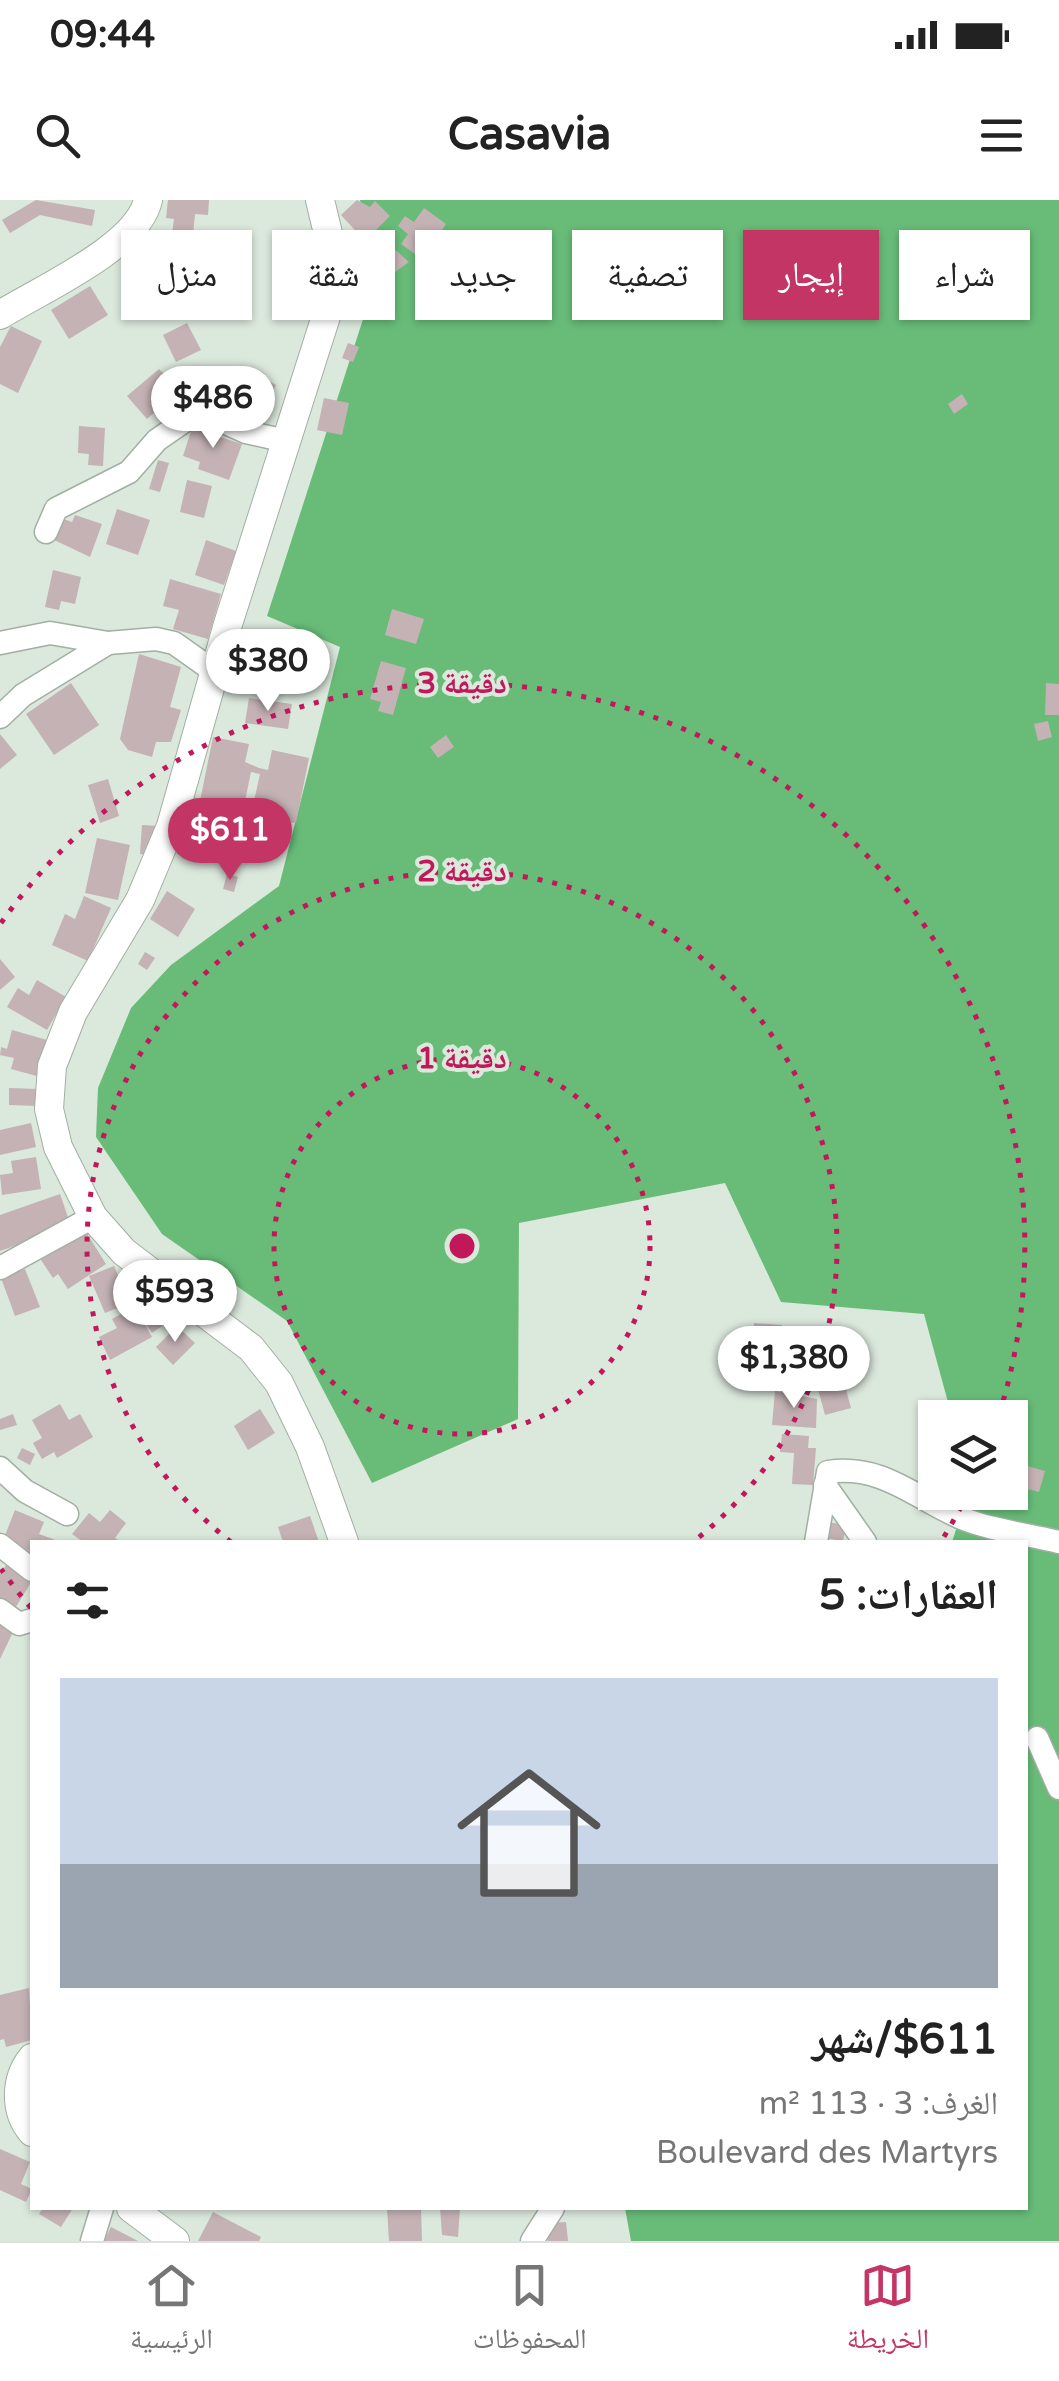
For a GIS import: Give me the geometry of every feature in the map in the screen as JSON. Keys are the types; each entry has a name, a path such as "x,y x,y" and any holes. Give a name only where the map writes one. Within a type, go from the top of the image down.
{"main road":[{"path":"0,315 100,256 145,214 148,200"},
{"path":"320,200 331,246 328,310 171,826 110,955 73,1012 52,1066 49,1109 58,1147 95,1218 124,1252 251,1348 279,1383 310,1447 343,1540"},
{"path":"30,2062 20,2084 18,2107 30,2128"},
{"path":"134,2210 174,2241"}],"street":[{"path":"46,532 56,509 130,472 157,440 199,411 246,432 286,441"},
{"path":"0,643 50,633 108,643 156,639 174,643 215,672"},
{"path":"0,717 22,695 108,643"},
{"path":"0,1268 95,1218"},
{"path":"0,1468 25,1490 67,1514"},
{"path":"816,1540 828,1472 851,1468 902,1483 960,1517 1059,1542"},
{"path":"825,1485 865,1540"},
{"path":"0,1546 30,1568"},
{"path":"0,1610 19,1624 30,1621"},
{"path":"1031,1737 1059,1748"},
{"path":"1031,1737 1059,1788"},
{"path":"92,2241 101,2210"},
{"path":"532,2241 552,2210"}],"green space":[{"path":"360,200 1059,200 1059,2241 631,2241 625,2210 1028,2210 1028,1540 953,1540 962,1510 1028,1510 1028,1400 947,1400 924,1314 781,1302 725,1183 519,1223 518,1419 372,1483 287,1321 162,1234 96,1137 98,1088 131,1008 171,965 279,886 340,647 267,616 363,320 395,320 395,230 367,230"}],"building":[{"path":"36,200 95,210 92,226 40,215 10,233 2,220"},
{"path":"168,200 209,200 208,215 195,214 194,230 172,230 174,219 166,218"},
{"path":"357,200 370,207 375,201 390,216 376,230 355,230 341,215"},
{"path":"424,208 446,224 442,230 415,230 415,254 401,244 408,234 398,226 405,216 414,222"},
{"path":"395,249 409,262 395,272"},
{"path":"90,286 108,315 69,339 51,310"},
{"path":"187,323 201,350 176,362 163,335"},
{"path":"11,326 42,341 18,393 0,384 0,347"},
{"path":"348,343 359,347 353,362 342,358"},
{"path":"159,369 165,375 170,370 184,387 147,419 127,396"},
{"path":"254,373 276,385 253,427 221,410 236,383 246,388"},
{"path":"962,394 968,404 954,414 948,404"},
{"path":"324,398 349,403 342,435 317,430"},
{"path":"209,422 223,427 220,437 242,444 229,480 198,469 200,462 183,456 193,425 206,430"},
{"path":"79,426 105,428 103,466 88,465 89,454 78,453"},
{"path":"158,460 169,463 160,492 149,489"},
{"path":"187,480 212,486 204,518 180,512"},
{"path":"117,509 150,520 138,555 106,544"},
{"path":"75,515 102,524 90,557 50,538 58,517 72,522"},
{"path":"206,540 236,551 224,585 195,575"},
{"path":"53,570 81,577 75,604 61,601 59,610 45,607"},
{"path":"170,579 221,594 208,639 173,629 179,610 163,606"},
{"path":"392,609 424,619 416,644 385,635"},
{"path":"139,654 181,667 170,707 181,710 171,742 156,742 152,757 128,750 120,739"},
{"path":"381,661 406,668 393,715 378,711 381,702 370,699"},
{"path":"71,683 99,725 54,755 26,714"},
{"path":"1046,683 1059,684 1059,715 1045,715"},
{"path":"249,698 292,704 288,729 245,723"},
{"path":"1048,721 1052,737 1038,741 1034,724"},
{"path":"0,734 17,755 0,769"},
{"path":"446,735 454,747 438,758 430,747"},
{"path":"213,737 249,744 245,762 268,770 272,750 309,758 296,823 287,822 286,827 267,823 270,804 254,801 260,774 251,772 245,801 229,798 227,808 241,811 233,844 216,840 224,806 200,801"},
{"path":"108,779 119,816 100,823 88,785"},
{"path":"196,811 216,818 206,849 196,847 197,841 187,837"},
{"path":"142,825 159,826 157,855 140,854"},
{"path":"97,838 130,845 118,900 85,893"},
{"path":"227,874 238,877 234,892 223,889"},
{"path":"167,891 195,909 178,937 150,919"},
{"path":"84,896 111,908 88,961 52,945 65,914 75,919"},
{"path":"145,952 155,958 147,970 138,964"},
{"path":"0,959 15,977 0,990"},
{"path":"37,980 66,997 47,1030 7,1007 18,988 29,995"},
{"path":"12,1030 47,1040 37,1076 11,1069 14,1058 0,1055 1,1047 7,1049"},
{"path":"9,1088 38,1089 38,1106 9,1105"},
{"path":"31,1123 36,1147 0,1155 0,1130"},
{"path":"36,1157 41,1189 2,1195 0,1175 13,1173 11,1161"},
{"path":"60,1194 71,1226 0,1251 0,1215"},
{"path":"86,1232 106,1264 68,1289 58,1274 53,1278 41,1260"},
{"path":"114,1266 130,1303 105,1313 89,1276"},
{"path":"25,1269 40,1307 15,1316 1,1278"},
{"path":"147,1300 162,1326 152,1333 141,1317 152,1337 110,1360 99,1337 117,1328 112,1319"},
{"path":"754,1323 782,1325 779,1365 751,1363"},
{"path":"177,1326 195,1343 173,1365 156,1347"},
{"path":"841,1371 851,1408 825,1415 815,1378"},
{"path":"775,1391 817,1399 816,1428 772,1425"},
{"path":"60,1404 69,1420 80,1414 93,1437 57,1458 54,1452 42,1459 33,1443 42,1438 32,1420"},
{"path":"260,1409 275,1433 248,1450 234,1426"},
{"path":"13,1414 17,1425 0,1430 0,1419"},
{"path":"782,1434 809,1436 808,1448 816,1448 813,1485 792,1484 794,1453 780,1452"},
{"path":"22,1448 35,1454 30,1465 17,1458"},
{"path":"1028,1466 1045,1471 1039,1492 1028,1489"},
{"path":"15,1510 44,1522 39,1534 56,1540 30,1540 30,1555 2,1543"},
{"path":"110,1510 126,1523 115,1538 118,1540 80,1540 72,1534 89,1513 100,1522"},
{"path":"310,1516 318,1540 282,1540 278,1527"},
{"path":"827,1522 846,1525 843,1540 824,1538"},
{"path":"7,1564 30,1580 14,1610 0,1601 0,1574"},
{"path":"0,1623 14,1630 0,1659"},
{"path":"29,1988 30,2041 6,2047 4,2039 0,2040 0,1995"},
{"path":"0,2149 30,2162 21,2184 30,2188 26,2202 0,2190"},
{"path":"42,2210 72,2210 61,2227 39,2214"},
{"path":"387,2210 421,2210 422,2241 389,2241"},
{"path":"440,2210 460,2210 458,2237 442,2235"},
{"path":"213,2212 261,2237 259,2241 198,2241"},
{"path":"566,2222 568,2241 548,2241 547,2223"},
{"path":"111,2227 138,2241 104,2241"}]}
